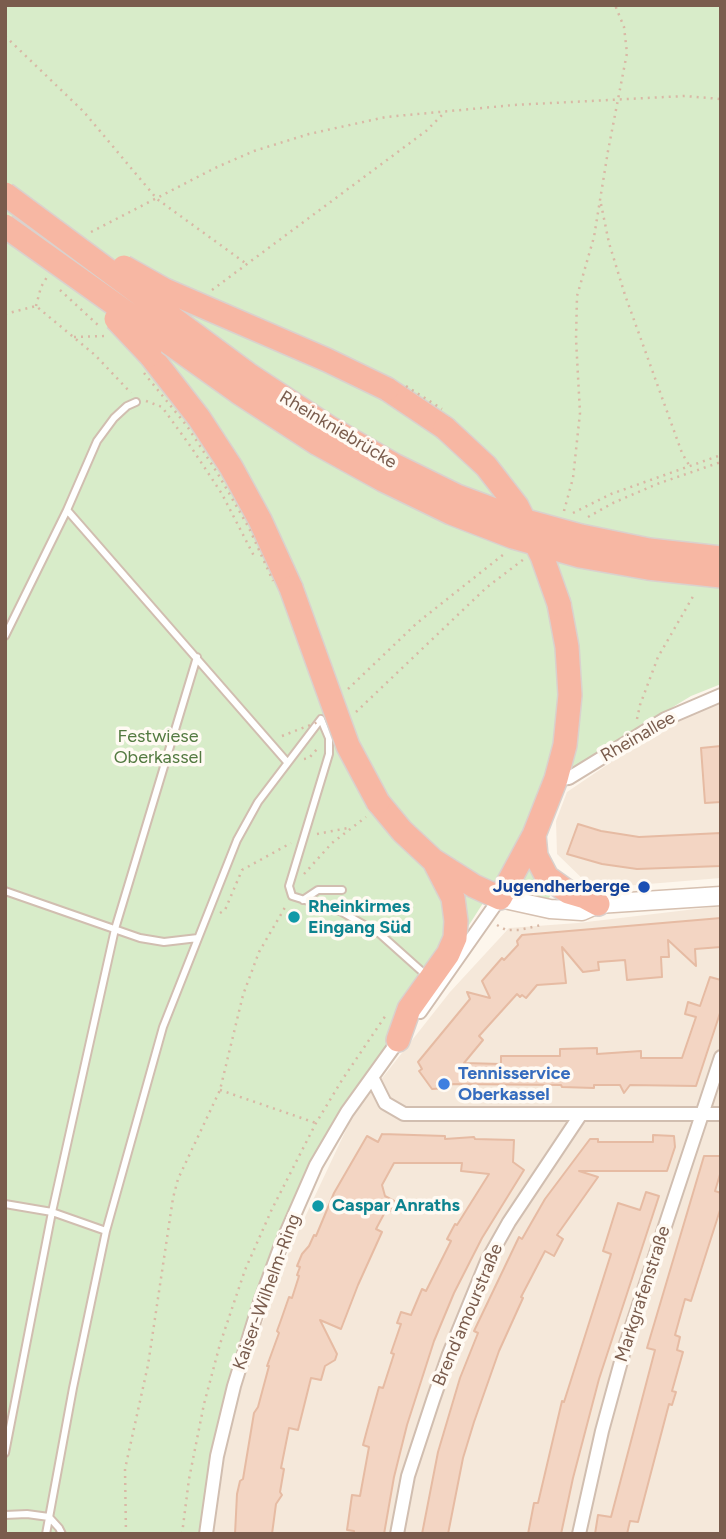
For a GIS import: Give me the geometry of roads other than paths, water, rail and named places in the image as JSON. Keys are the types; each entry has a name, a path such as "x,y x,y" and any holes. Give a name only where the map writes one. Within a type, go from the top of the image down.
{"highway":[{"name":"Rheinkniebrücke","path":"5,193 248,374 330,428 394,465 457,496 519,519 581,536 649,550 721,558"},
{"path":"5,193 96,251 165,290 387,388 445,428 486,466 517,506 542,556 559,604 567,647 570,695 565,745 556,779 534,835 500,898 474,886 433,860 374,807 348,746 291,588 261,520 199,418 150,355 83,283"},
{"name":"Rheinkniebrücke","path":"5,226 238,392 383,480 451,513 513,537 580,556 648,568 721,576"},
{"path":"534,835 536,856 547,877 568,892 598,904"},
{"path":"398,1040 410,1009 435,983 455,938 453,898 433,860"}],"street":[{"name":"Rheinallee","path":"556,779 569,778 633,738 691,707 721,695"},
{"path":"435,983 500,898 521,904 582,911 598,904 721,896"},
{"name":"Kaiser-Wilhelm-Ring","path":"206,1534 217,1456 234,1386 272,1268 316,1165 347,1112 398,1040"},
{"name":"Markgrafenstraße","path":"579,1534 602,1431 625,1347 721,1057"},
{"path":"372,1077 386,1103 404,1114 721,1114"},
{"name":"Brend'amourstraße","path":"397,1534 408,1476 432,1400 487,1261 515,1212 581,1114"}],"lane":[{"path":"5,636 67,510 97,441 114,418 136,402"},
{"path":"67,510 287,762"},
{"path":"5,1453 52,1212 115,929 197,657"},
{"path":"46,1534 106,1231 163,1027 237,840 258,802 321,719 328,738 327,760 289,886 292,896 341,909 380,933 435,983"},
{"path":"303,900 318,890 342,890"},
{"path":"5,891 140,937 164,942 198,939"},
{"path":"5,1204 52,1212 106,1231"},
{"path":"5,1515 50,1517 62,1534"}],"place":[{"name":"Jugendherberge","path":"644,887"},
{"name":"Rheinkirmes Eingang Süd","path":"294,917"},
{"name":"Tennisservice Oberkassel","path":"444,1084"},
{"name":"Caspar Anraths","path":"318,1206"}],"park label":[{"name":"Festwiese Oberkassel","path":"158,747"}]}
